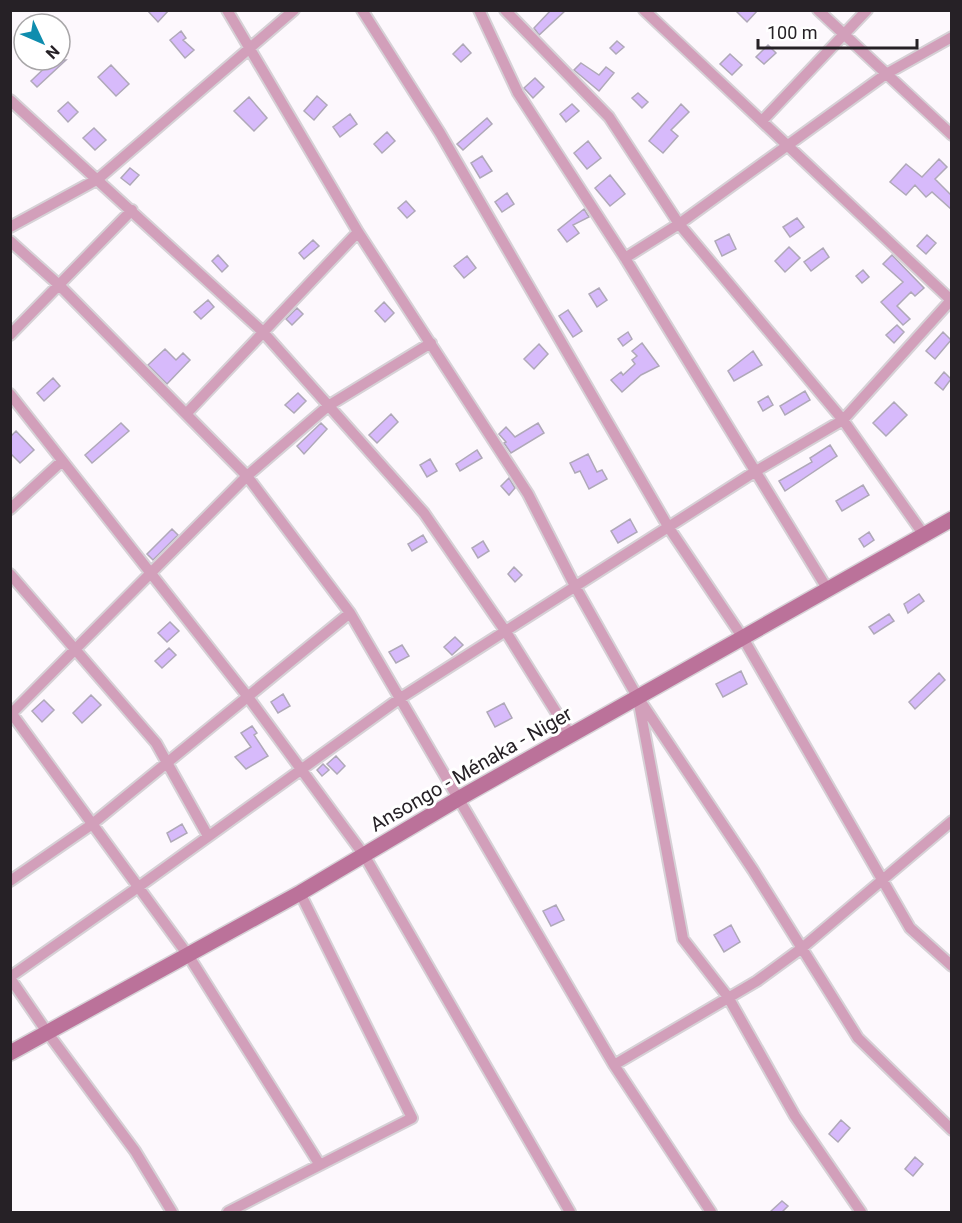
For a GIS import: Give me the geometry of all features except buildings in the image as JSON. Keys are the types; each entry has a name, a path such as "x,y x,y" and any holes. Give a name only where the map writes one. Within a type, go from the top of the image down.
{"main road":[{"name":"Ansongo - Ménaka - Niger","path":"10,1053 300,893 459,799 951,519"}],"street":[{"path":"227,10 358,232 528,494 576,588 638,698 802,948 858,1038 951,1130"},
{"path":"10,227 98,179 294,10"},
{"path":"362,10 440,133 669,528 743,638 910,928 951,966"},
{"path":"479,10 518,93 625,258 828,590"},
{"path":"505,10 609,117 679,224 843,420 924,535"},
{"path":"172,1212 135,1151 47,1032 10,977 399,699 756,471 843,420 951,300 644,10"},
{"path":"818,10 951,135"},
{"path":"762,121 867,10"},
{"path":"625,258 679,224 886,74 951,37"},
{"path":"10,100 263,332 424,513 506,632 571,736"},
{"path":"10,335 132,210"},
{"path":"186,414 358,232"},
{"path":"10,241 59,285 247,476 350,613 614,1065 711,1212"},
{"path":"320,1165 188,955 11,715 247,476 328,406 431,343"},
{"path":"10,394 248,697 364,855 570,1212"},
{"path":"10,509 62,461"},
{"path":"10,574 156,743 208,836"},
{"path":"10,881 91,825 350,613"},
{"path":"638,698 683,939 728,997 795,1116 861,1212"},
{"path":"614,1065 757,981 802,948 951,821"},
{"path":"228,1212 412,1118 300,893"}]}
